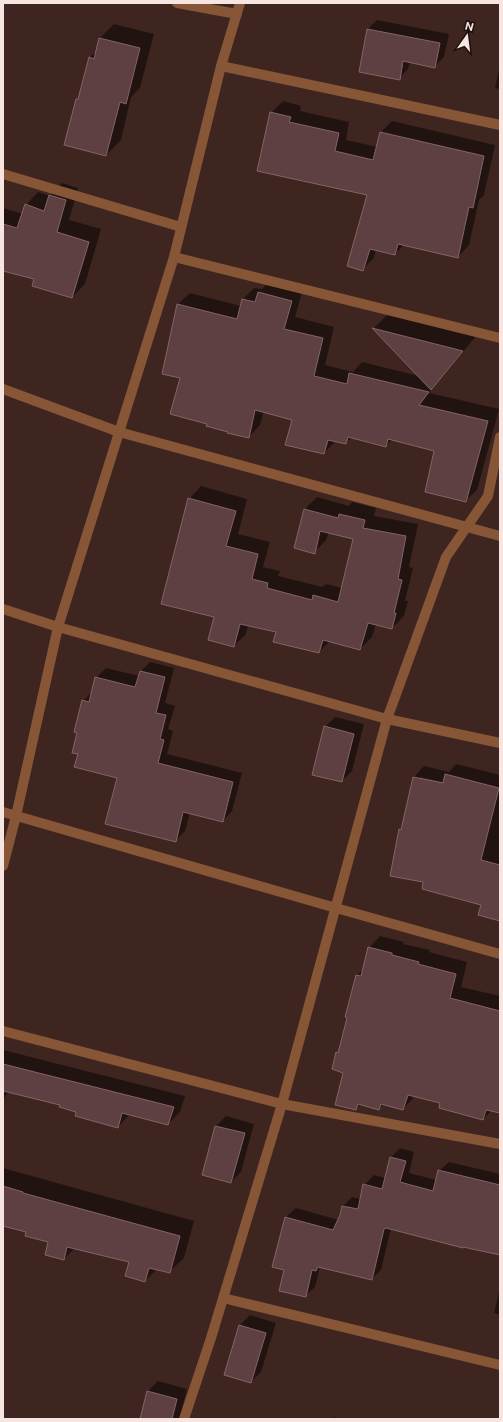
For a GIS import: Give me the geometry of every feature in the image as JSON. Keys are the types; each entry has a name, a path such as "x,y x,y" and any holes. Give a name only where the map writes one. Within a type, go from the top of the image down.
{"street":[{"path":"177,3 237,14"},
{"path":"3,866 16,816 58,627 174,256 221,66 240,3"},
{"path":"221,66 500,125"},
{"path":"3,174 181,227"},
{"path":"174,256 500,338"},
{"path":"3,389 119,432 500,536"},
{"path":"184,1419 223,1298 282,1104 387,719 446,557 488,496 500,437"},
{"path":"3,609 58,627 387,719 500,744"},
{"path":"3,812 500,954"},
{"path":"3,1031 282,1104 500,1144"},
{"path":"223,1298 500,1366"}],"building":[{"path":"367,29 440,43 435,68 403,61 400,80 359,72"},
{"path":"99,38 140,48 126,104 120,102 106,156 64,145 89,57 94,59"},
{"path":"270,112 291,117 289,122 339,133 335,151 373,160 380,132 484,156 473,208 469,207 458,258 398,244 395,255 370,249 363,271 347,266 367,195 257,171"},
{"path":"49,195 66,200 57,232 89,242 72,298 32,286 34,279 3,271 3,224 17,228 25,204 44,211"},
{"path":"258,292 292,301 284,329 323,338 314,376 347,384 349,373 429,392 419,405 488,421 466,502 425,492 434,451 388,439 386,447 348,437 346,444 328,440 324,454 285,445 292,420 255,410 249,438 227,433 228,432 206,426 207,424 170,414 180,378 162,374 177,304 237,319 242,299 255,302"},
{"path":"372,328 463,351 431,390"},
{"path":"188,498 236,511 226,546 258,554 252,579 268,583 267,588 312,600 313,595 338,602 353,539 320,531 315,554 294,548 304,509 338,518 339,514 365,520 363,528 406,536 398,579 402,580 394,613 396,613 392,629 368,623 360,650 323,640 319,653 273,642 276,632 240,624 234,647 208,640 214,617 161,604"},
{"path":"140,671 165,677 156,713 166,715 160,739 164,740 158,763 233,782 223,822 183,812 176,842 105,824 117,778 74,767 78,754 72,753 77,733 74,732 82,700 89,702 95,677 135,687"},
{"path":"324,726 354,734 342,782 312,775"},
{"path":"445,774 499,788 481,860 500,865 500,921 478,915 481,905 422,889 423,882 390,876 399,829 401,830 413,777 443,783"},
{"path":"368,947 419,962 418,964 456,974 450,998 500,1011 500,1113 486,1110 483,1120 439,1108 440,1103 408,1095 403,1110 381,1104 379,1110 358,1104 356,1110 335,1105 343,1073 332,1069 336,1052 338,1053 347,1018 345,1017 356,975 361,976"},
{"path":"3,1064 174,1107 168,1125 122,1113 118,1128 75,1116 76,1112 59,1107 60,1105 3,1091"},
{"path":"215,1126 245,1133 231,1183 202,1175"},
{"path":"390,1157 406,1161 400,1182 433,1191 438,1170 500,1185 500,1255 463,1248 386,1228 384,1229 372,1280 318,1267 316,1271 312,1270 306,1297 279,1291 284,1270 272,1267 285,1217 333,1230 340,1215 342,1206 358,1209 363,1184 382,1189"},
{"path":"3,1186 23,1193 180,1236 170,1273 149,1268 145,1282 125,1276 129,1262 67,1247 64,1260 45,1255 48,1242 25,1236 26,1232 3,1226"},
{"path":"239,1325 266,1333 251,1383 224,1375"},
{"path":"147,1391 177,1399 172,1419 140,1419"}]}
